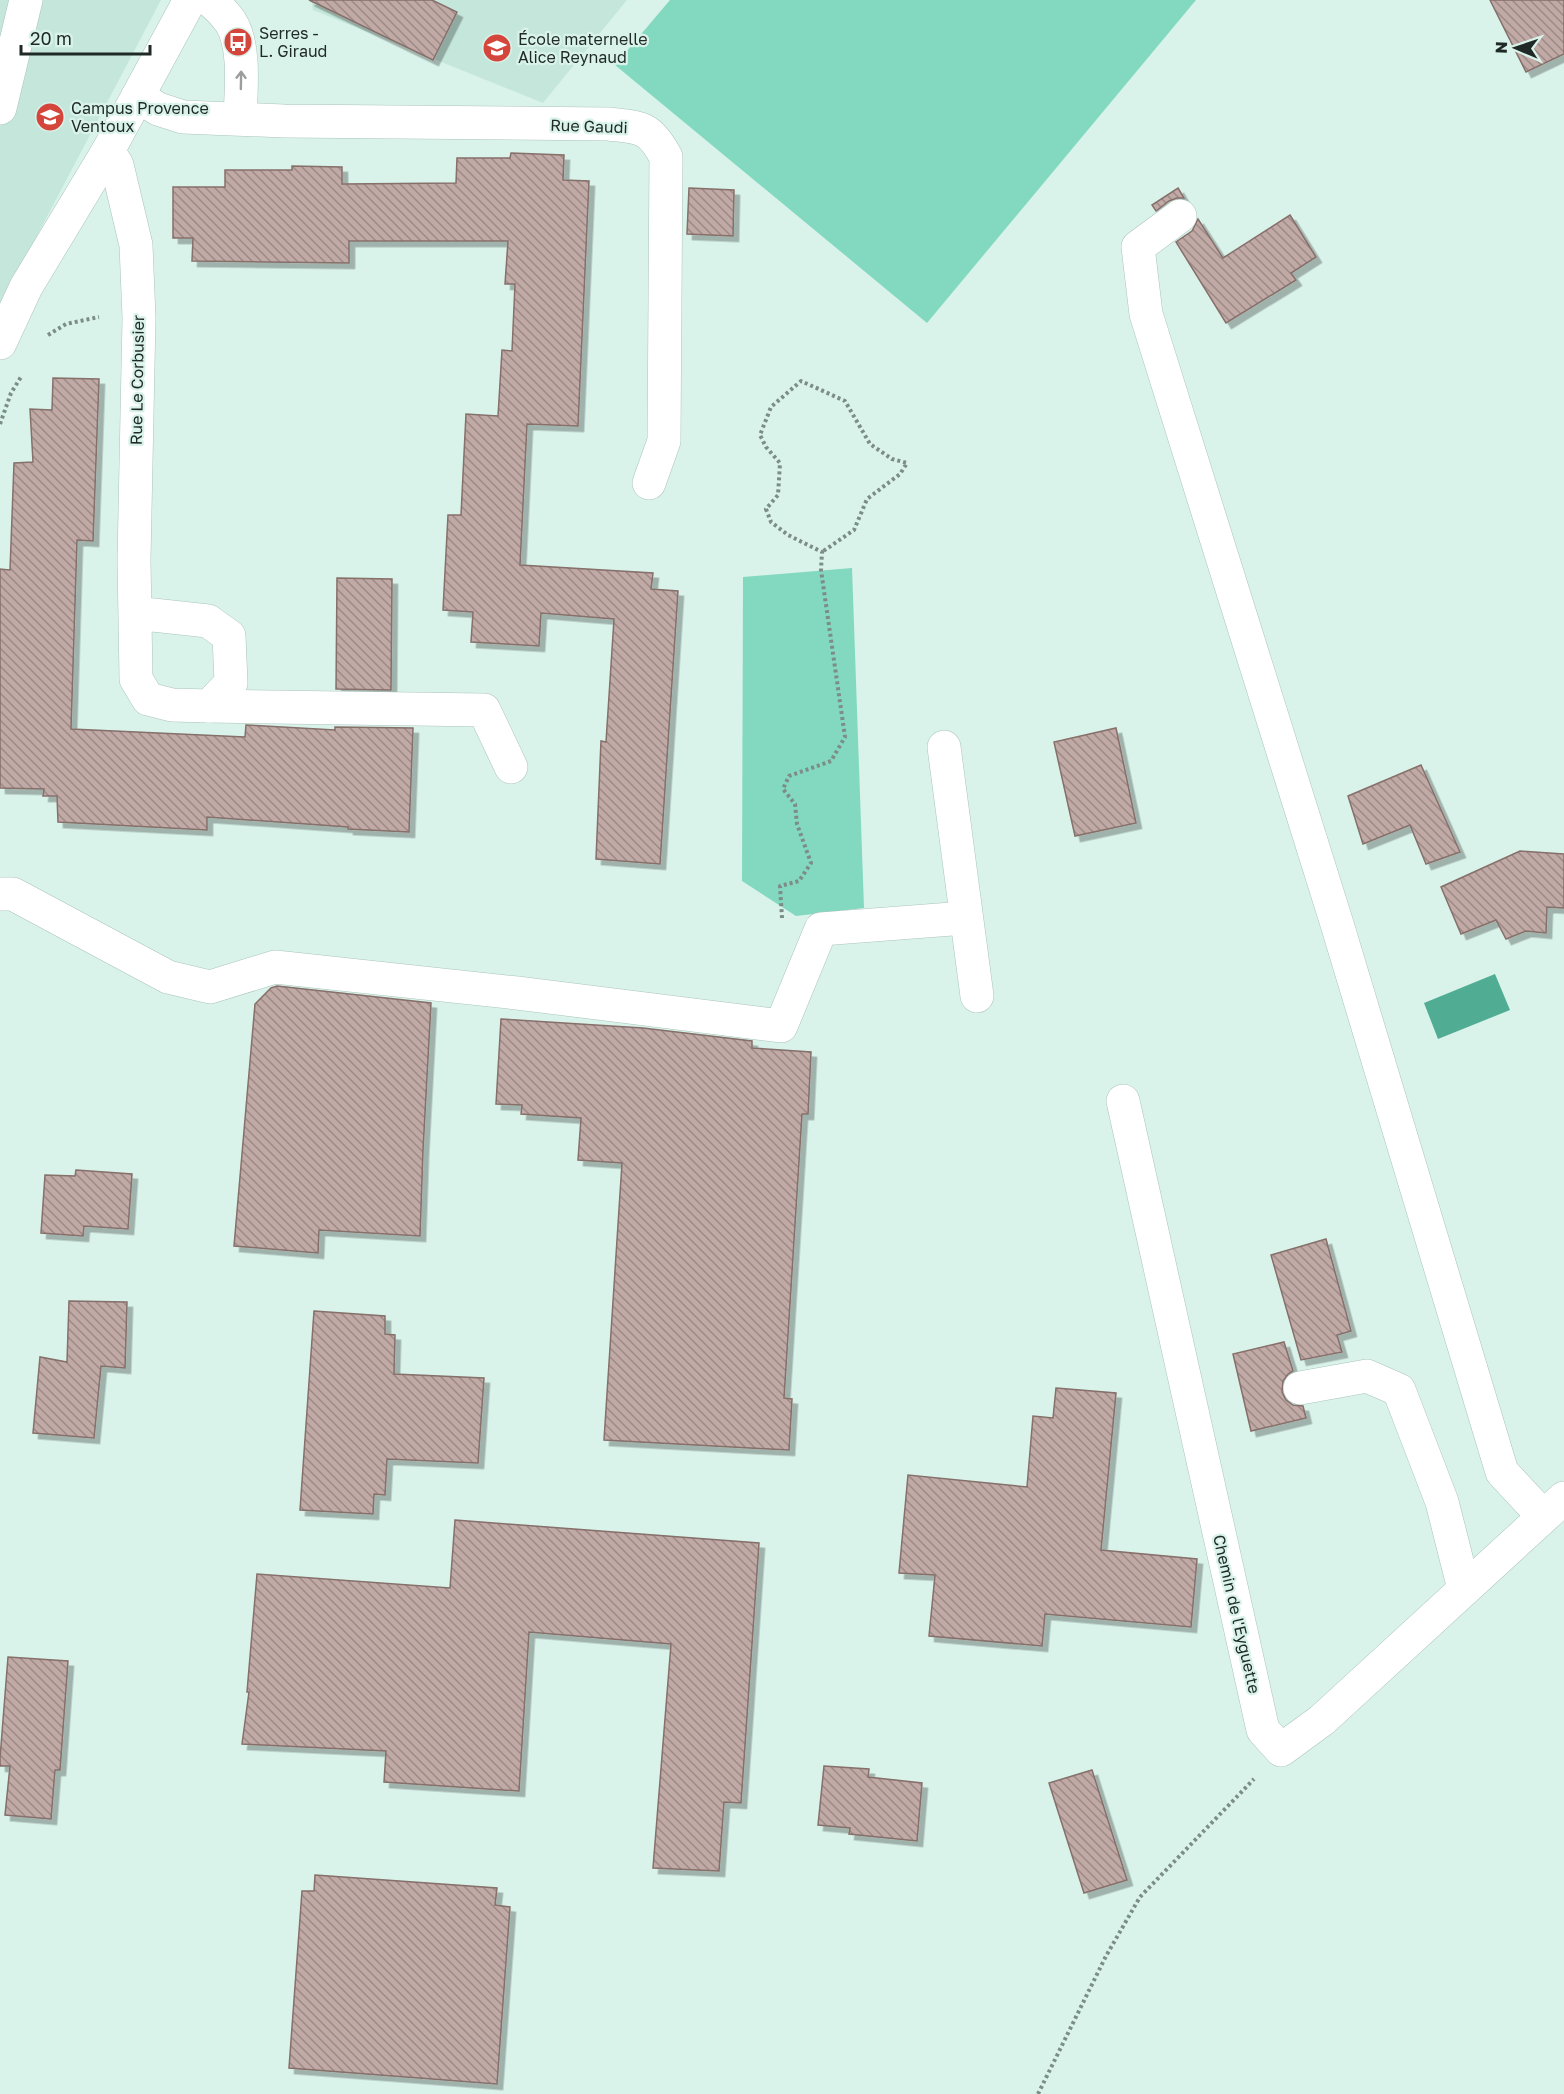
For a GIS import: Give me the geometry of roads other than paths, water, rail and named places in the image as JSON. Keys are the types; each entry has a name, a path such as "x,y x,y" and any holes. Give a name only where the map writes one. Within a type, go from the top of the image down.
{"street":[{"path":"0,108 26,0"},
{"path":"0,343 26,287 108,151 190,0"},
{"path":"210,0 231,22 238,42 241,66 240,118"},
{"name":"Rue Gaudi","path":"138,96 158,110 183,117 609,124 642,128 656,139 666,157 664,441 649,483"},
{"name":"Rue Le Corbusier","path":"108,151 117,165 136,245 139,318 134,560 136,679 148,699 172,705 484,710 512,767"},
{"path":"1180,216 1138,247 1146,314 1337,924 1502,1472 1554,1507 1464,1589 1442,1502 1399,1390 1367,1376 1300,1388"},
{"path":"135,613 208,621 229,636 231,683 209,706"},
{"path":"944,747 977,996"},
{"path":"0,894 13,894 168,977 210,987 275,967 506,992 781,1026 820,929 965,918"},
{"name":"Chemin de l'Eyguette","path":"1123,1101 1263,1730 1281,1750 1322,1720 1464,1589"}],"place":[{"name":"Serres - L. Giraud","path":"238,42"},
{"name":"École maternelle Alice Reynaud","path":"497,48"},
{"name":"Campus Provence Ventoux","path":"50,117"}]}
